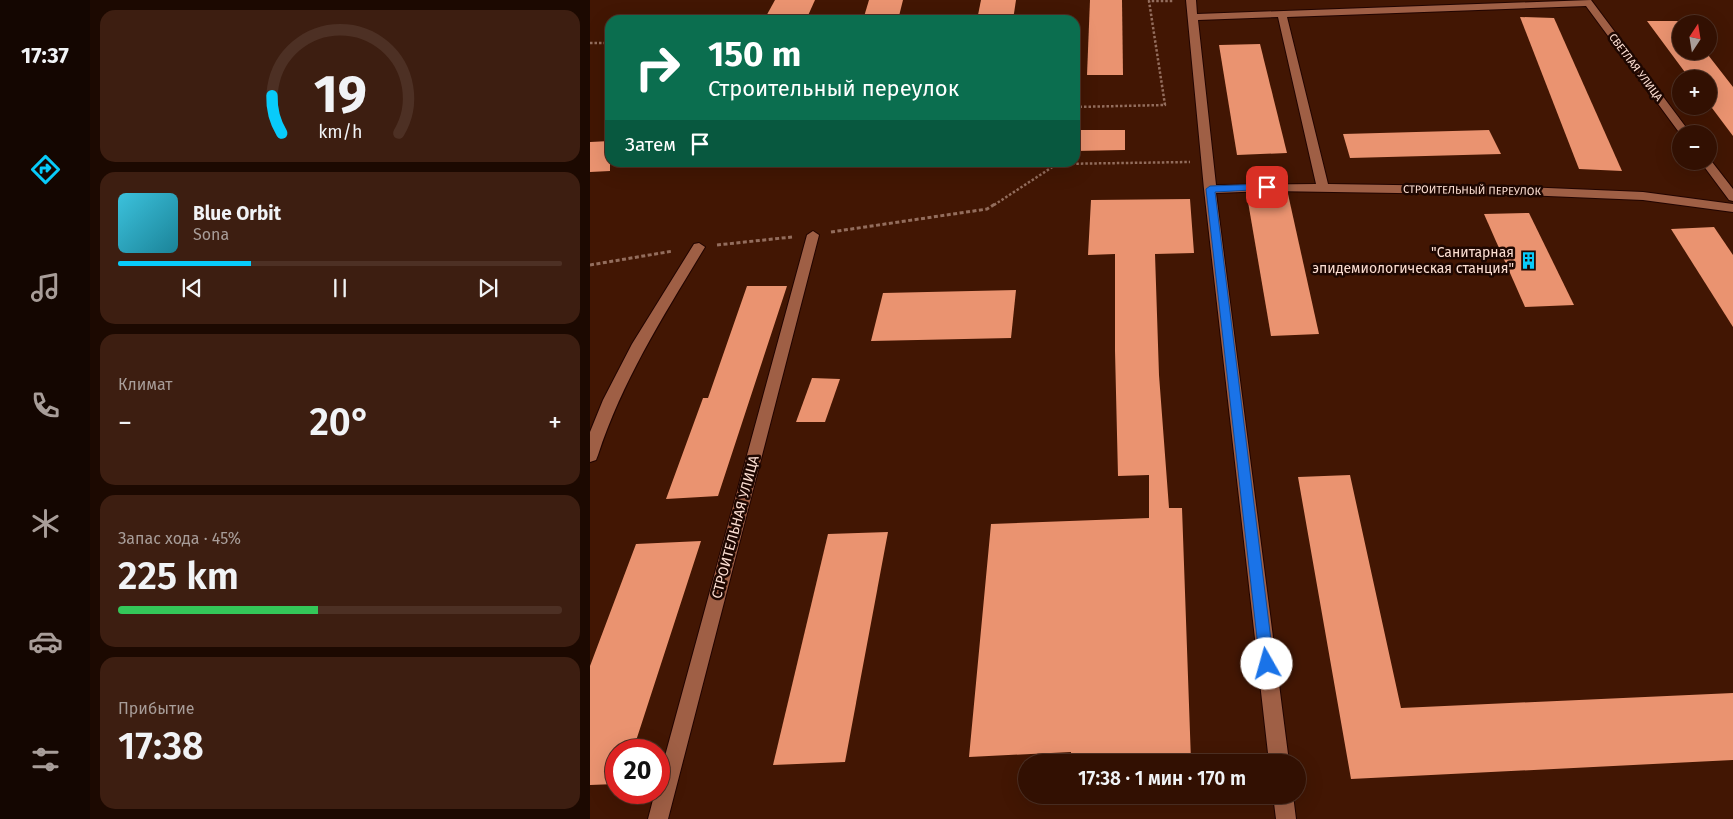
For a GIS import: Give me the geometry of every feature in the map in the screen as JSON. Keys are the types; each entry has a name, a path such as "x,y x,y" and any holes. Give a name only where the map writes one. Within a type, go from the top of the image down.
{"street":[{"path":"1191,0 1210,189 1278,754"},
{"path":"1192,17 1587,2"},
{"name":"СВЕТЛАЯ УЛИЦА","path":"1587,2 1679,125"},
{"path":"1282,14 1323,188"},
{"path":"1713,170 1733,197"},
{"name":"СТРОИТЕЛЬНЫЙ ПЕРЕУЛОК","path":"1210,189 1323,188 1524,191 1623,195 1733,208"},
{"name":"СТРОИТЕЛЬНАЯ УЛИЦА","path":"658,819 813,235"},
{"path":"590,455 600,422 649,326 699,247"},
{"path":"1284,804 1286,819"}],"path":[{"path":"1080,107 1165,105 1149,1 1191,0"},
{"path":"590,43 605,43"},
{"path":"1080,164 1208,162"},
{"path":"813,235 987,209 1052,167"}],"building":[{"path":"775,0 815,0 808,15 767,15"},
{"path":"869,0 903,0 899,15 864,15"},
{"path":"981,0 1016,0 1014,15 978,15"},
{"path":"1090,0 1122,0 1123,75 1087,75"},
{"path":"1520,17 1554,18 1622,171 1579,169"},
{"path":"1647,21 1672,21 1672,55"},
{"path":"1260,44 1287,153 1237,155 1219,45"},
{"path":"1676,60 1712,60 1733,87 1733,136 1717,115 1717,70 1683,70"},
{"path":"1080,130 1125,130 1125,150 1080,151"},
{"path":"1489,130 1501,154 1350,158 1343,134"},
{"path":"605,141 605,167 610,167 610,171 590,172 590,142"},
{"path":"1288,194 1319,334 1271,336 1247,196"},
{"path":"1190,199 1194,253 1155,254 1159,375 1169,508 1182,508 1191,754 1071,754 1071,752 969,757 991,524 1149,518 1149,475 1118,476 1115,254 1088,255 1091,200"},
{"name":"\"Санитарная эпидемиологическая станция\"","path":"1529,213 1574,305 1525,307 1484,214"},
{"path":"1714,227 1733,255 1733,327 1671,229"},
{"path":"747,286 787,286 718,496 666,499 703,398 708,398"},
{"path":"1016,290 1011,338 871,341 883,293"},
{"path":"812,378 840,379 825,422 796,422"},
{"path":"1350,475 1401,708 1733,693 1733,760 1351,779 1298,477"},
{"path":"888,532 845,762 773,765 828,534"},
{"path":"701,541 637,739 605,739 605,784 590,785 590,666 636,544"}],"place":[{"name":"\"Санитарная эпидемиологическая станция\"","path":"1528,260"}],"route":[{"path":"1267,187 1210,189 1267,664"}]}
